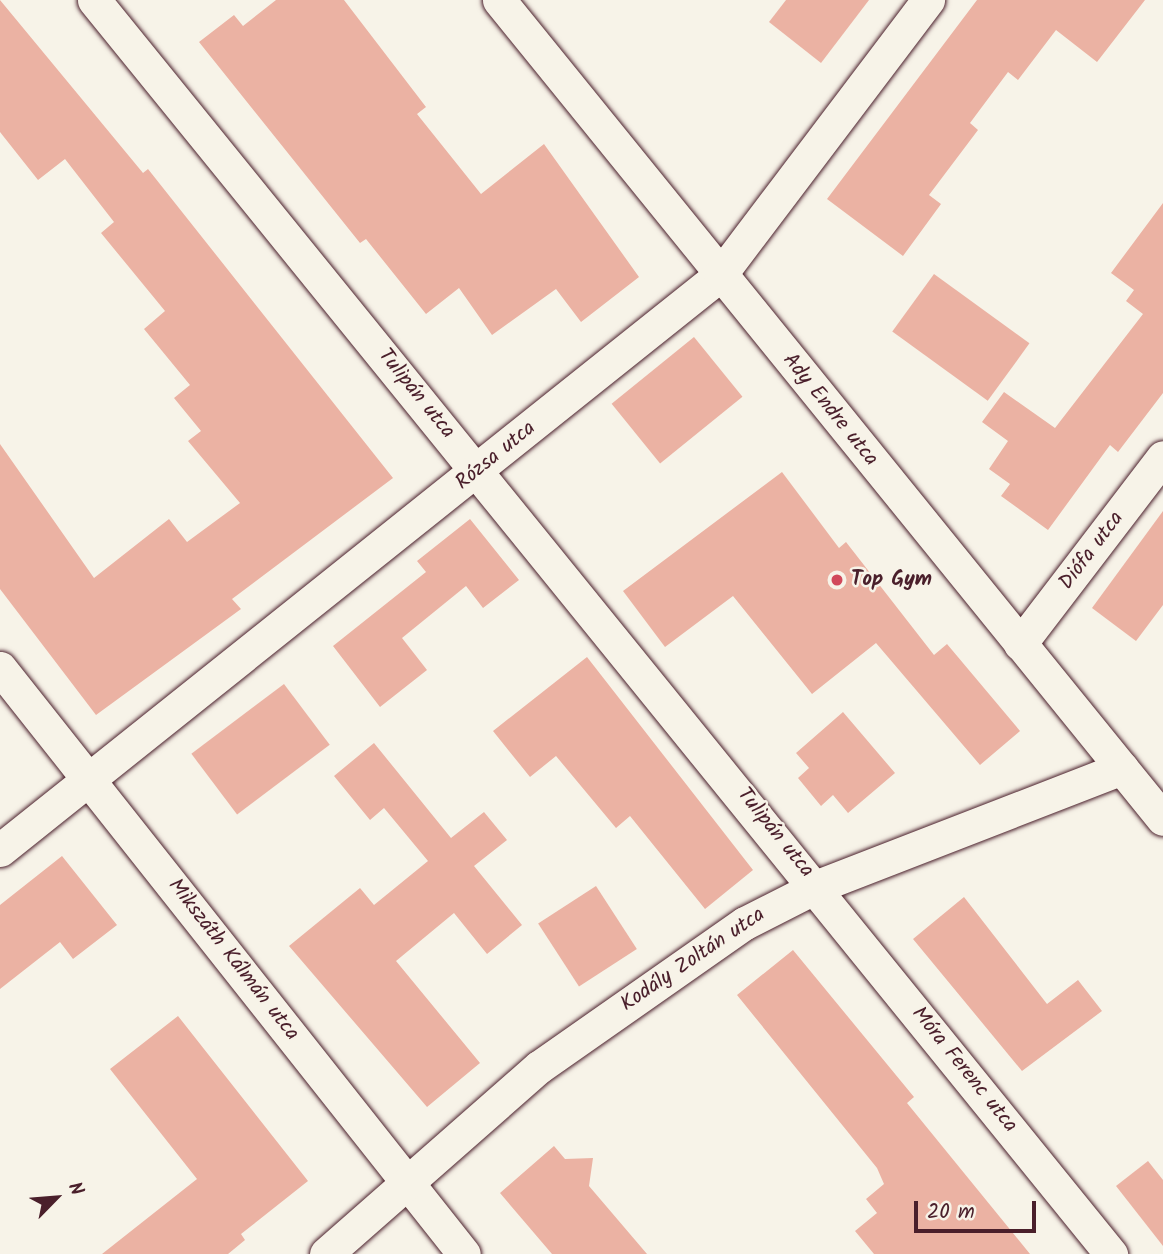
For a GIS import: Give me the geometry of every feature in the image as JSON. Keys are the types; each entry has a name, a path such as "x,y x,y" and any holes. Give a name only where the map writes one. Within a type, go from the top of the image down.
{"street":[{"name":"Tulipán utca","path":"94,0 818,886"},
{"name":"Ady Endre utca","path":"499,0 1163,819"},
{"name":"Rózsa utca","path":"0,850 720,275 928,0"},
{"name":"Diófa utca","path":"1020,644 1163,457"},
{"name":"Mikszáth Kálmán utca","path":"0,668 464,1254"},
{"name":"Kodály Zoltán utca","path":"326,1254 577,1038 745,923 818,886 1122,768"},
{"name":"Móra Ferenc utca","path":"818,886 1111,1254"}],"building":[{"path":"0,0 143,173 148,169 393,478 232,599 241,609 96,715 0,589 0,444 94,578 169,519 187,542 240,503 188,441 201,431 174,398 190,385 144,329 165,311 101,233 114,222 65,159 38,180 0,132"},
{"path":"276,0 344,0 426,107 417,114 481,194 544,144 639,277 581,322 556,289 492,335 459,288 426,314 366,239 360,243 199,42 234,15 243,26"},
{"path":"786,0 869,0 821,63 769,22"},
{"path":"977,0 1145,0 1097,62 1056,30 1018,80 1008,72 970,123 978,130 929,195 941,204 903,256 827,199"},
{"path":"1163,203 1163,393 1118,452 1110,445 1048,530 1001,496 1010,484 989,469 1008,441 982,422 1004,392 1055,428 1143,314 1126,301 1134,290 1111,273"},
{"path":"934,274 1029,343 988,401 892,331"},
{"path":"694,337 742,397 660,464 612,404"},
{"path":"782,472 839,548 846,542 934,655 947,644 1020,731 980,765 876,643 812,694 733,596 665,647 623,591"},
{"path":"1163,511 1163,605 1136,641 1092,608"},
{"path":"470,519 519,580 483,608 466,586 402,638 427,670 380,707 333,646 426,572 417,561"},
{"path":"587,657 753,870 705,909 630,816 616,828 556,756 530,777 493,731"},
{"path":"284,684 330,745 237,815 191,754"},
{"path":"843,712 895,773 848,813 833,795 821,806 798,778 809,768 796,753"},
{"path":"374,743 451,838 484,812 507,840 474,866 522,925 487,954 454,913 396,961 480,1063 427,1107 289,946 360,888 374,905 428,861 384,808 370,820 334,776"},
{"path":"62,856 117,925 73,959 60,942 0,989 0,905"},
{"path":"596,886 637,949 579,986 538,924"},
{"path":"964,897 1047,1004 1078,980 1102,1011 1022,1071 913,939"},
{"path":"793,950 914,1097 907,1103 1030,1254 874,1254 855,1231 877,1213 866,1199 884,1184 877,1168 737,995"},
{"path":"178,1016 308,1181 241,1234 245,1240 228,1254 102,1254 197,1179 110,1069"},
{"path":"554,1146 565,1159 593,1158 589,1186 647,1254 552,1254 500,1193"},
{"path":"1148,1161 1163,1180 1163,1246 1116,1186"}],"place":[{"name":"Top Gym","path":"837,580"}]}
